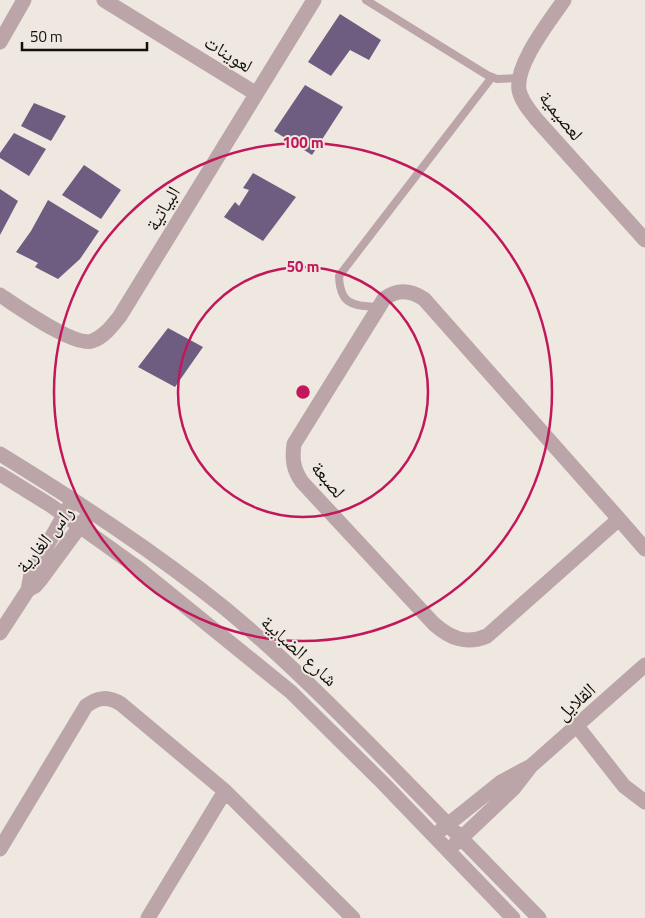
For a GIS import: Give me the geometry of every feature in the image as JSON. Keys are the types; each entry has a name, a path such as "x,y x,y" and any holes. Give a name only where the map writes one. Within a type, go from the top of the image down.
{"street":[{"path":"0,42 24,0"},
{"name":"لعوينات","path":"104,0 255,93"},
{"name":"البياتية","path":"0,295 73,339 91,342 110,329 120,316 255,93 314,0"},
{"name":"لعصيمية","path":"564,0 529,55 520,78 519,90 524,102 537,120 645,240"},
{"name":"لصبعة","path":"619,519 487,636 479,640 469,641 454,638 444,633 434,624 302,482 296,473 293,462 294,444 377,307 389,295 407,291 415,293 424,299 619,519 645,549"},
{"name":"شارع الضبابية","path":"0,454 73,500 164,562 227,611 319,693 539,918"},
{"name":"شارع الضبابية","path":"0,474 64,515 138,568 291,692 434,835 513,918"},
{"name":"راس الغارية","path":"0,633 28,590 31,574 73,500"},
{"name":"راس الغارية","path":"28,590 41,580 91,512"},
{"name":"القلايل","path":"448,850 514,788 531,766 645,665"},
{"path":"0,849 86,706 97,699 109,698 121,704 225,791 351,917"},
{"path":"577,726 624,786 645,802"},
{"name":"القلايل","path":"434,835 501,782 518,771 531,766"},
{"path":"148,918 225,791"}],"lane":[{"path":"366,0 492,77 503,79 520,78"},
{"path":"377,307 356,306 347,300 339,290 338,276 492,77"}],"building":[{"path":"340,14 381,40 369,60 350,50 331,76 308,62"},
{"path":"305,85 343,107 312,155 274,131"},
{"path":"34,103 66,116 51,141 21,126"},
{"path":"14,133 46,149 29,176 0,158 0,153"},
{"path":"84,165 121,190 101,219 62,195"},
{"path":"253,173 296,197 263,241 224,217 235,202 239,206 249,190 243,188"},
{"path":"0,189 18,201 0,235"},
{"path":"48,200 99,231 80,259 58,279 35,267 38,263 16,252 31,231"},
{"path":"168,328 203,347 175,387 138,367"}]}
